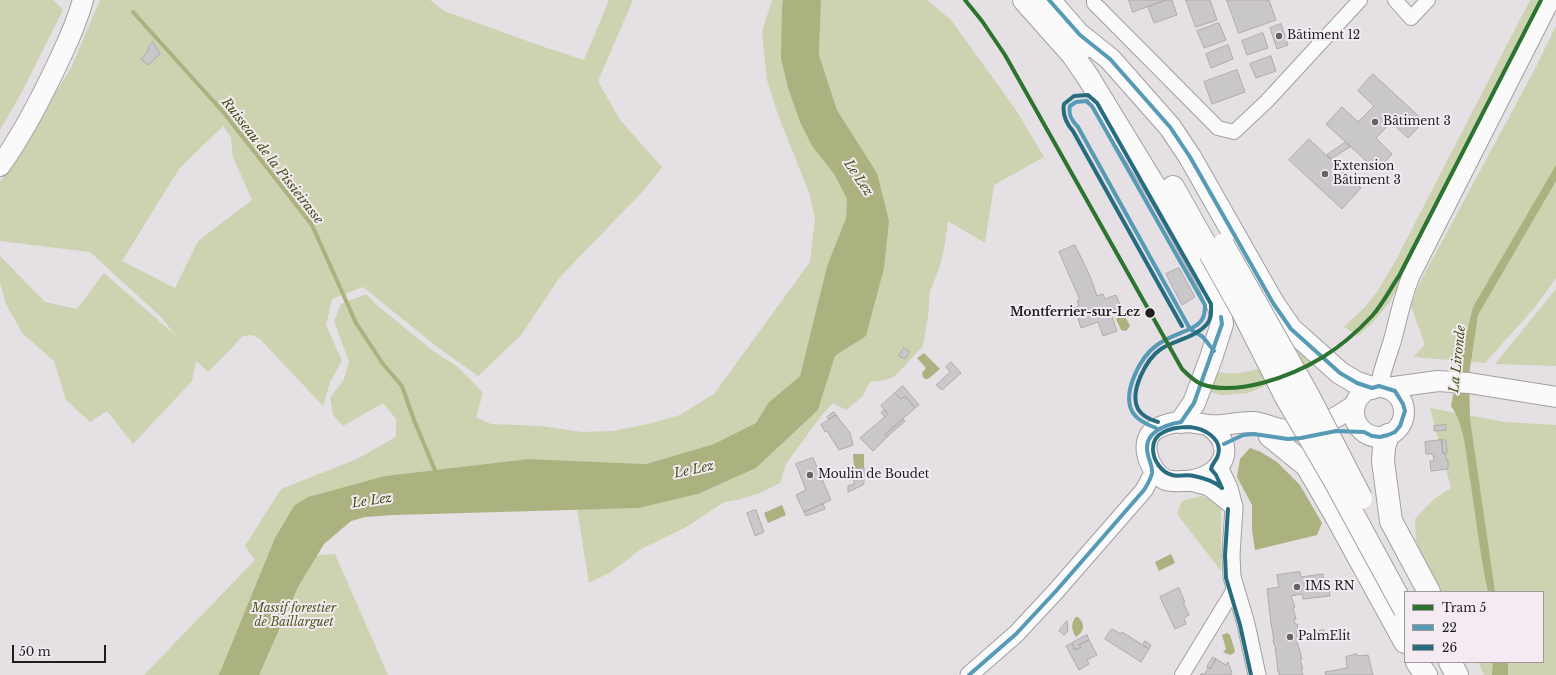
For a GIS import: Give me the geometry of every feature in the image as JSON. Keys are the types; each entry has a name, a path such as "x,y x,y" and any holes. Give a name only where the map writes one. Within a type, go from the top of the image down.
{"main road":[{"path":"0,166 45,91 69,37 83,0"},
{"path":"1024,0 1092,68 1126,115 1216,249 1309,397 1352,481 1411,591"},
{"path":"1024,0 1072,54 1088,77 1163,200 1211,287 1220,310 1222,324 1218,340 1194,403 1181,422"},
{"path":"1049,0 1080,35 1141,111 1183,173 1242,310 1290,404 1336,483 1404,608"},
{"path":"1080,35 1110,59 1170,128 1190,157 1273,303 1291,329 1340,373 1357,383 1395,391 1404,404 1405,412 1400,426 1395,432 1380,437 1372,436 1364,432 1336,431 1302,438 1288,439 1254,434 1243,434 1224,444"},
{"path":"1208,425 1220,435 1224,444 1225,453 1223,460 1217,468 1202,477 1188,481 1178,482 1159,474 1146,452 1147,443 1151,434 1156,428 1171,423 1197,422 1208,425 1226,425 1255,422 1280,430 1308,428 1339,417 1355,405 1360,396 1380,387 1438,381 1502,388 1554,397"},
{"path":"1404,404 1408,396 1421,383"},
{"path":"1355,405 1355,417 1357,423 1364,432"},
{"path":"1388,435 1384,447 1383,461 1391,521 1428,591"},
{"path":"1270,436 1306,466 1336,516 1404,640"},
{"path":"1418,663 1426,675"},
{"path":"1434,663 1440,675"},
{"path":"1451,663 1457,675"},
{"path":"1464,663 1470,675"}],"street":[{"path":"1094,0 1094,3 1218,128 1234,132 1267,101 1360,0"},
{"path":"1395,0 1411,18 1428,0"},
{"path":"1380,387 1383,368 1392,341 1403,296 1411,276 1551,0"},
{"path":"1217,468 1221,471 1229,488 1234,507 1231,555 1232,577 1246,624 1257,675"},
{"path":"969,675 1016,634 1056,591 1144,490 1152,475 1159,474"},
{"path":"1188,481 1209,486 1234,507"},
{"path":"1182,675 1235,588"}],"green space":[{"path":"0,0 53,0 63,10 23,90 0,130"},
{"path":"100,0 430,0 444,11 584,60 609,0 633,0 598,81 620,120 662,167 644,190 560,277 521,335 478,376 436,346 363,287 332,299 326,325 342,361 330,382 323,406 260,339 252,335 243,336 208,372 196,361 192,381 133,444 107,411 90,422 66,400 54,361 22,333 6,304 0,282 0,256 45,302 77,309 104,273 175,335 161,317 90,252 0,241 0,182 71,68","holes":["223,126 231,137 233,157 252,200 198,241 175,288 122,261 179,169"]},
{"name":"Massif forestier de Baillarguet","path":"772,0 783,0 782,7 788,88 799,119 812,146 834,174 847,199 846,218 827,266 800,376 768,403 756,423 714,444 646,464 528,459 385,476 266,559 335,554 388,675 144,675 255,560 245,546 281,489 357,459 396,437 396,419 383,403 343,426 333,415 330,398 344,379 349,362 334,321 341,304 366,294 378,306 433,351 458,367 483,393 476,417 491,424 540,426 582,432 613,431 648,424 680,415 714,394 810,262 815,219 809,192 778,115 767,80 762,32"},
{"path":"821,0 927,0 951,20 1016,110 1044,157 994,185 985,243 948,221 940,266 930,291 923,346 895,376 886,380 870,382 862,397 846,410 833,403 821,416 786,464 780,483 760,493 737,500 724,502 688,526 641,549 611,572 589,583 577,509 639,508 698,494 756,468 818,410 835,356 866,336 877,173 837,110 819,55"},
{"path":"1530,0 1547,0 1389,303 1373,322 1358,336 1344,327 1365,307 1377,292 1396,260"},
{"path":"1556,26 1556,278 1536,306 1485,363 1413,357 1425,345 1411,306 1419,284 1536,67"},
{"path":"1556,289 1556,366 1495,364"},
{"path":"1305,351 1317,364 1248,393 1221,395 1208,391 1217,372 1240,373 1251,371"},
{"path":"1430,408 1505,422 1556,425 1556,675 1484,675 1478,663 1544,663 1544,591 1440,591 1416,542 1415,519 1434,499 1451,488"},
{"path":"1201,496 1210,499 1221,506 1221,571 1177,514 1182,501"}],"water":[{"name":"Le Lez","path":"783,0 821,0 819,55 837,110 877,173 889,221 884,268 866,336 835,356 818,410 756,468 698,494 639,508 394,515 365,517 351,521 324,544 298,587 259,675 218,675 275,538 294,506 308,497 385,476 528,459 646,464 714,444 756,423 768,403 800,376 827,266 846,218 847,199 834,174 812,146 800,122 788,88 781,58"},
{"path":"1556,165 1556,181 1478,315 1469,375 1470,419 1495,591 1488,591 1480,550 1464,441 1459,422 1451,406 1457,373 1473,307"},
{"path":"1120,314 1124,314 1130,326 1126,331 1121,330 1116,319"},
{"path":"924,353 940,369 928,379 925,379 922,376 922,373 926,368 917,358"},
{"path":"1250,448 1261,452 1277,462 1300,485 1322,523 1317,535 1255,550 1252,530 1252,505 1237,477 1240,459"},
{"path":"853,454 864,454 864,468 854,469"},
{"path":"782,505 786,515 768,523 764,513"},
{"path":"1171,554 1175,563 1159,571 1155,562"},
{"path":"1076,617 1081,620 1083,628 1081,633 1076,637 1072,627"},
{"path":"1227,633 1230,635 1235,651 1230,655 1223,652 1226,649 1222,635"},
{"path":"1493,663 1508,663 1508,675 1492,675"}],"building":[{"path":"1129,0 1166,0 1133,12"},
{"path":"1166,0 1172,0 1177,15 1154,23 1148,7"},
{"path":"1186,0 1210,0 1217,20 1196,27"},
{"path":"1227,0 1269,0 1276,20 1239,33"},
{"path":"1219,23 1226,40 1204,48 1197,31"},
{"name":"Bâtiment 12","path":"1281,24 1288,45 1277,49 1270,28"},
{"path":"1263,33 1268,48 1247,55 1242,41"},
{"path":"153,42 160,54 148,65 141,59 149,50 148,48"},
{"path":"1228,45 1233,59 1211,68 1206,54"},
{"path":"1271,56 1276,71 1256,78 1250,64"},
{"path":"1237,70 1245,92 1212,104 1204,82"},
{"name":"Bâtiment 3","path":"1373,74 1424,121 1408,138 1391,122 1376,138 1392,154 1377,171 1326,124 1342,107 1358,122 1374,106 1358,91"},
{"name":"Extension Bâtiment 3","path":"1309,139 1361,188 1342,209 1289,160"},
{"path":"1346,142 1350,147 1331,159 1327,155"},
{"path":"1075,245 1090,276 1097,296 1103,294 1105,299 1116,295 1121,307 1110,311 1117,331 1103,336 1098,322 1081,328 1078,319 1080,318 1079,315 1074,317 1071,309 1079,306 1077,301 1080,300 1059,252"},
{"path":"1179,268 1195,297 1182,305 1166,274"},
{"path":"904,348 910,352 905,359 899,356"},
{"path":"951,362 961,373 942,390 936,385 950,372 946,367"},
{"path":"903,386 919,405 915,408 905,396 901,399 895,393"},
{"path":"895,393 901,399 905,396 915,408 885,435 887,437 873,451 860,438 888,414 881,406"},
{"path":"884,410 888,414 885,417 881,413"},
{"path":"834,412 836,415 829,419 827,417"},
{"path":"836,415 850,433 853,445 839,450 827,431 825,432 821,425"},
{"path":"903,419 905,421 887,437 885,435"},
{"path":"1446,425 1446,430 1434,431 1434,426"},
{"path":"1442,440 1443,453 1445,453 1446,460 1448,460 1448,469 1431,471 1430,461 1434,461 1433,454 1426,454 1425,442"},
{"path":"1442,440 1446,440 1447,453 1443,453"},
{"name":"Moulin de Boudet","path":"813,458 831,500 804,512 796,495 806,490 796,464"},
{"path":"864,468 863,485 848,492 848,486 854,484 854,469"},
{"path":"823,504 825,509 806,516 804,512"},
{"path":"756,510 764,532 755,536 747,513"},
{"path":"1300,572 1301,577 1323,574 1324,585 1328,584 1330,596 1303,599 1302,594 1291,596 1295,607 1293,608 1296,619 1294,619 1298,630 1296,630 1299,641 1297,641 1302,659 1300,659 1303,675 1279,675 1267,589 1279,587 1277,575"},
{"path":"1179,588 1189,615 1184,618 1186,624 1175,629 1160,597"},
{"path":"1067,621 1068,631 1064,635 1059,631"},
{"path":"1112,629 1121,634 1122,632 1149,649 1141,662 1105,639"},
{"path":"1324,630 1325,638 1320,639 1319,631"},
{"path":"1087,635 1089,640 1079,645 1081,647 1075,650 1072,643"},
{"path":"1089,640 1097,655 1087,660 1089,664 1079,670 1066,646 1072,643 1075,650 1081,647 1079,645"},
{"path":"1145,641 1151,645 1149,649 1143,645"},
{"path":"1357,654 1357,656 1368,655 1373,675 1326,675 1325,672 1347,668 1346,657"},
{"path":"1213,657 1216,659 1210,669 1207,667"},
{"path":"1216,659 1226,665 1228,662 1232,673 1231,675 1204,675"}],"waterway":[{"name":"Ruisseau de la Pissieirasse","path":"133,12 224,113 312,225 356,323 383,364 402,386 414,420 437,475"}],"tram line":[{"name":"5","path":"965,0 982,21 1005,55 1182,369 1201,384 1231,388 1264,382 1296,371 1310,364 1330,353 1361,328 1376,311 1399,276 1541,0"}],"transit line":[{"name":"22","path":"1049,0 1080,35 1110,59 1170,127 1190,157 1273,303 1291,329 1340,373 1357,383 1372,388 1379,386 1395,391 1403,404 1405,411 1400,426 1395,432 1380,437 1372,436 1364,432 1336,431 1288,439 1254,434 1243,435 1224,444"},
{"name":"26","path":"1158,422 1142,414 1138,409 1136,394 1140,376 1150,360 1161,349 1197,333 1209,322 1211,304 1097,103 1088,95 1074,96 1064,104 1064,115 1068,125 1073,131 1182,326"},
{"name":"22","path":"1086,101 1092,106 1205,305 1202,320 1190,329 1078,127 1071,118 1070,106 1076,102 1086,101"},
{"name":"22","path":"1181,422 1194,403 1222,324 1221,317"},
{"name":"22","path":"1156,428 1140,420 1133,413 1129,396 1134,376 1144,358 1157,345 1168,338 1190,329"},
{"name":"22","path":"1190,329 1203,337 1214,351"},
{"name":"22","path":"969,675 1016,634 1056,591 1144,490 1152,473 1152,468 1148,457 1148,441 1156,431 1168,425 1181,422"},
{"name":"26","path":"1189,427 1206,432 1211,435 1218,444 1218,455 1211,469 1216,475 1222,488 1212,482 1191,475 1174,476 1164,471 1158,465 1153,453 1154,442 1158,436 1165,431 1189,427"},
{"name":"26","path":"1228,509 1225,555 1226,578 1240,625 1251,675"}],"place":[{"name":"Bâtiment 12","path":"1279,36"},
{"name":"Bâtiment 3","path":"1375,122"},
{"name":"Extension Bâtiment 3","path":"1325,174"},
{"name":"Montferrier-sur-Lez","path":"1150,313"},
{"name":"Moulin de Boudet","path":"810,475"},
{"name":"IMS RN","path":"1297,587"},
{"name":"PalmElit","path":"1290,637"}],"water label":[{"name":"La Lironde","path":"1458,359"}]}
